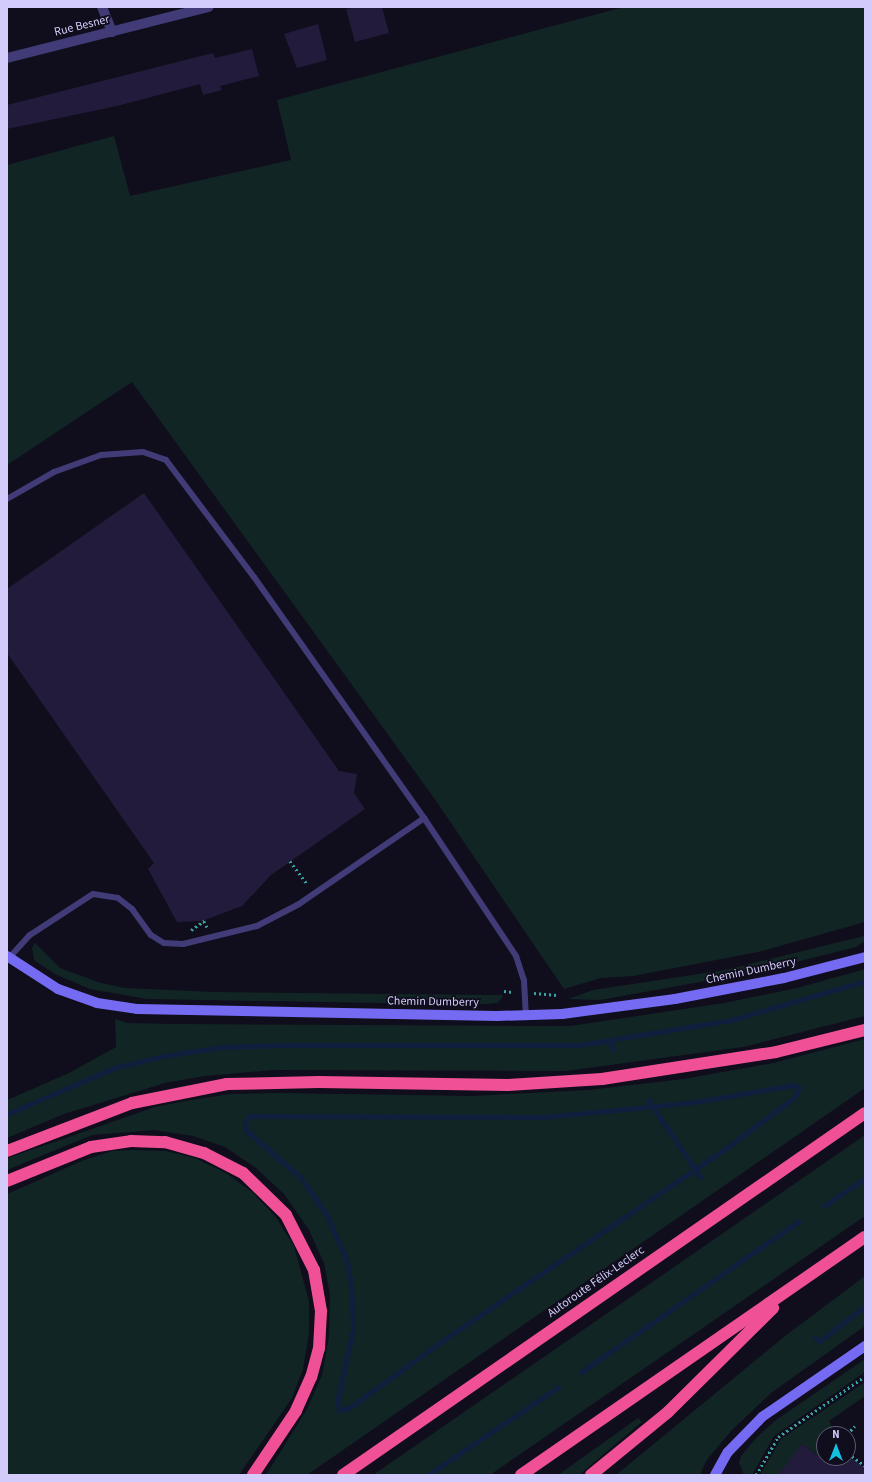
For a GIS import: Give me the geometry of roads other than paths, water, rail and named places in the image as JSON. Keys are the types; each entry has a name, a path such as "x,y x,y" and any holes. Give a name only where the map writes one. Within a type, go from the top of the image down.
{"highway":[{"path":"7,1151 132,1104 227,1084 319,1082 508,1085 602,1080 769,1054 865,1030"},
{"name":"Autoroute Félix-Leclerc","path":"343,1475 865,1113"},
{"path":"7,1181 91,1147 131,1141 165,1142 204,1153 243,1173 286,1215 314,1270 321,1311 319,1348 311,1376 296,1412 253,1475"},
{"path":"521,1475 865,1237"},
{"path":"591,1475 668,1412 796,1285"}],"street":[{"path":"102,7 112,32"},
{"name":"Rue Besner","path":"7,58 209,7"},
{"name":"Chemin Dumberry","path":"8,957 58,989 96,1002 137,1009 526,1016 570,1013 675,999 784,978 865,957"},
{"path":"715,1475 728,1452 762,1417 865,1346"}],"lane":[{"path":"7,499 54,472 101,455 143,452 166,460 254,577 424,818 516,956 524,980 526,1016"},
{"path":"8,957 30,935 93,894 111,895 121,900 151,935 164,943 183,944 257,926 299,904 424,818"}],"waterway":[{"path":"7,1114 114,1068 163,1056 221,1047 285,1045 580,1045 731,1020 865,981"},
{"path":"609,1041 613,1049"},
{"path":"794,1085 799,1088 795,1097 732,1144 435,1346 349,1408 340,1410 337,1402 353,1329 351,1284 346,1259 326,1214 301,1178 246,1130 245,1122 250,1116 545,1117 689,1103 794,1085"},
{"path":"648,1100 700,1177"},
{"path":"824,1206 865,1178"},
{"path":"581,1372 799,1221"},
{"path":"815,1338 820,1341 865,1306"},
{"path":"428,1475 558,1387"}]}
